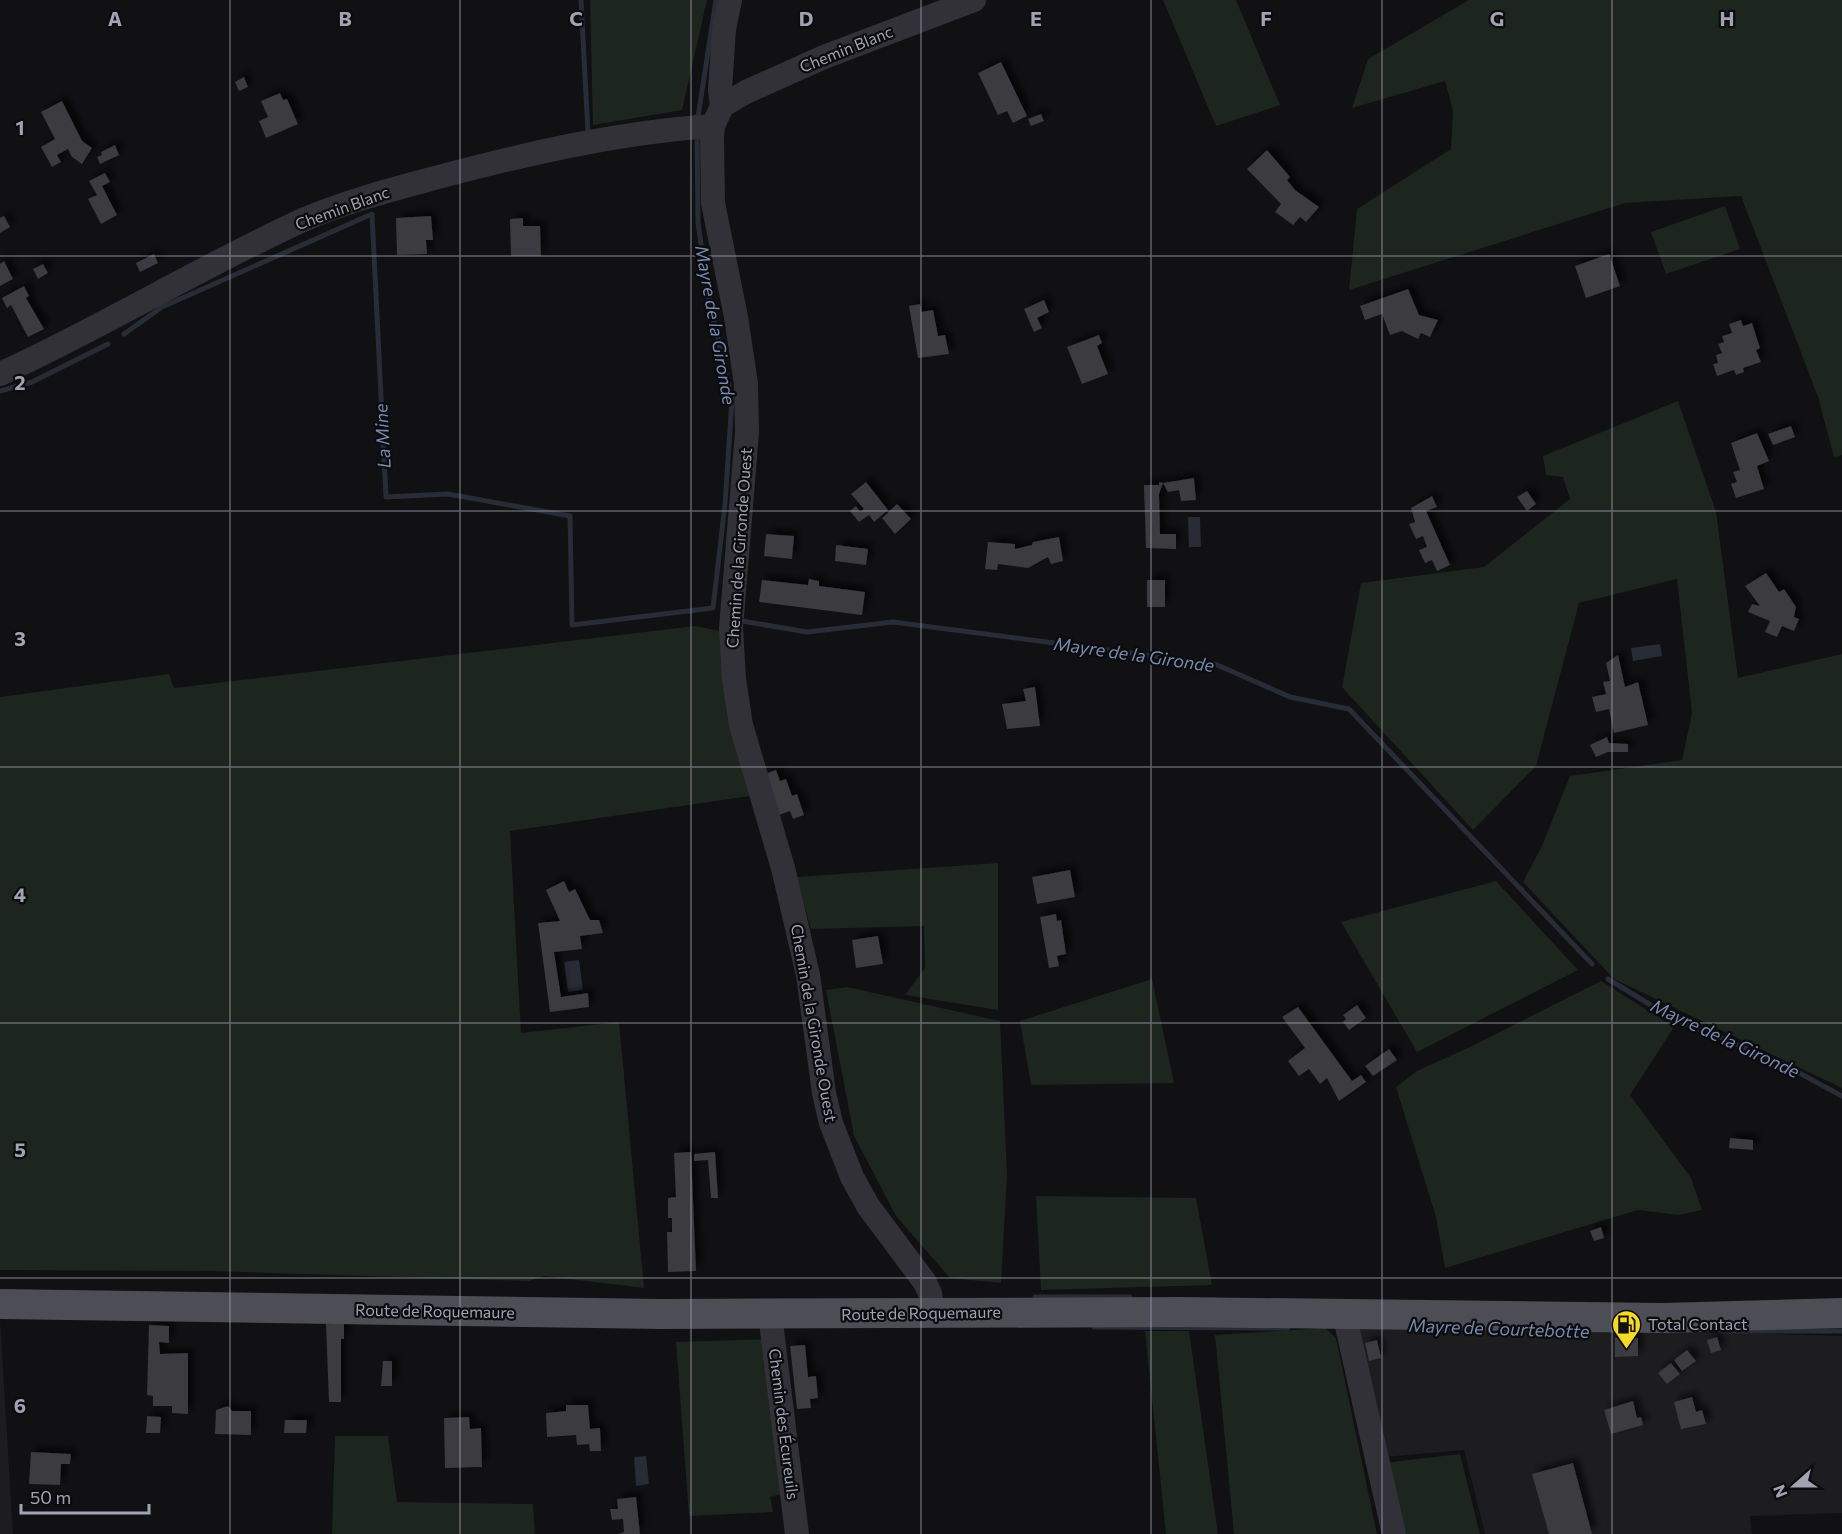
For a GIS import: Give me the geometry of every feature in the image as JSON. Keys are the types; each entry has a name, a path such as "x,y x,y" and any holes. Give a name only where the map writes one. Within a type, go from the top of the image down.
{"main road":[{"name":"Route de Roquemaure","path":"0,1304 514,1313 1344,1313 1691,1317 1842,1312"}],"street":[{"name":"Chemin de la Gironde Ouest","path":"730,0 724,29 713,203 736,317 746,384 747,433 731,628 734,679 741,725 783,868 796,921 808,975 824,1093 831,1123 852,1177 868,1206 924,1281 930,1293 933,1314"},
{"name":"Chemin Blanc","path":"0,374 54,349 140,301 305,219 374,194 513,158 718,116 746,92 824,57 974,0"},
{"path":"1344,1313 1394,1534"},
{"name":"Chemin des Écureuils","path":"770,1314 797,1534"}],"shaded area":[{"path":"590,0 707,0 682,110 593,125"},
{"path":"1163,0 1236,0 1280,105 1216,126"},
{"path":"1469,0 1842,0 1842,455 1834,457 1818,397 1741,196 1625,203 1349,290 1357,209 1451,149 1453,111 1445,81 1352,108 1368,59"},
{"path":"1725,206 1740,249 1666,274 1651,232"},
{"path":"1678,401 1716,512 1738,678 1842,654 1842,1088 1614,979 1523,882 1542,846 1570,776 1682,760 1692,713 1677,579 1579,603 1536,766 1473,830 1342,687 1361,583 1484,567 1570,499 1563,477 1546,475 1543,456"},
{"path":"1188,517 1200,517 1201,547 1189,547"},
{"path":"695,626 720,631 750,796 510,831 521,1033 619,1022 644,1288 544,1276 529,1281 209,1271 0,1270 0,697 169,674 174,688"},
{"path":"1660,644 1662,656 1633,661 1631,648"},
{"path":"998,863 998,1010 905,995 925,968 924,926 811,929 796,877"},
{"path":"1496,881 1578,970 1417,1052 1341,922"},
{"path":"579,960 583,990 568,992 564,962"},
{"path":"1152,979 1174,1083 1031,1085 1020,1021"},
{"path":"1601,981 1674,1027 1630,1095 1691,1178 1702,1210 1679,1215 1638,1210 1445,1268 1436,1217 1396,1087 1417,1071"},
{"path":"847,987 1000,1021 1007,1174 1001,1283 950,1278 896,1216 854,1136 826,990"},
{"path":"1036,1196 1196,1198 1212,1285 1041,1290"},
{"path":"0,1320 13,1534 0,1534"},
{"path":"1357,1323 1842,1336 1842,1513 1750,1516 1752,1534 1485,1534 1464,1450 1384,1457"},
{"path":"1325,1328 1336,1338 1377,1534 1234,1534 1215,1335"},
{"path":"1145,1331 1189,1331 1218,1534 1166,1534"},
{"path":"769,1339 781,1494 770,1497 773,1512 689,1516 676,1342"},
{"path":"335,1436 388,1436 397,1502 533,1504 535,1534 332,1534"},
{"path":"1460,1454 1480,1534 1399,1534 1383,1463"},
{"path":"646,1456 649,1484 636,1486 634,1457"}],"building":[{"path":"1001,62 1027,116 1013,123 1007,111 998,115 978,73"},
{"path":"244,77 248,87 239,91 235,82"},
{"path":"280,93 283,100 287,99 298,124 266,138 259,121 268,117 261,101"},
{"path":"62,101 82,141 92,148 82,164 72,157 68,149 57,155 61,162 52,167 41,147 55,139 41,112"},
{"path":"1041,114 1044,121 1031,126 1028,119"},
{"path":"115,145 119,155 100,164 97,157 102,155 101,152"},
{"path":"1267,150 1290,177 1287,180 1295,190 1319,207 1306,222 1300,217 1293,225 1275,212 1281,204 1247,169"},
{"path":"105,173 110,182 102,186 117,215 101,224 88,199 97,195 89,181"},
{"path":"4,216 10,227 0,233 0,218"},
{"path":"431,216 433,240 426,240 427,254 397,255 396,218"},
{"path":"523,218 523,226 540,226 541,256 511,256 510,219"},
{"path":"154,254 158,263 140,272 136,263"},
{"path":"1609,254 1620,286 1586,298 1575,266"},
{"path":"4,261 13,279 0,286 0,264"},
{"path":"43,264 48,273 38,279 33,269"},
{"path":"24,286 29,296 26,298 44,329 28,337 11,305 7,308 2,298"},
{"path":"1408,289 1419,315 1438,320 1430,337 1421,333 1418,339 1402,331 1390,335 1382,314 1365,320 1360,306"},
{"path":"1044,300 1049,312 1037,318 1042,328 1034,332 1024,309"},
{"path":"920,304 921,312 933,310 938,336 945,335 949,354 918,358 909,306"},
{"path":"1741,320 1743,326 1752,323 1760,348 1756,350 1761,362 1743,368 1744,372 1736,375 1734,370 1717,376 1713,364 1718,363 1716,355 1722,353 1718,344 1724,342 1722,336 1732,333 1729,324"},
{"path":"1099,335 1102,343 1097,346 1108,374 1082,384 1067,347"},
{"path":"1791,426 1795,437 1773,445 1768,434"},
{"path":"1757,433 1769,461 1757,466 1764,489 1736,498 1731,484 1737,482 1733,472 1740,470 1731,443"},
{"path":"1194,478 1196,500 1181,501 1179,490 1168,492 1163,483"},
{"path":"866,482 888,510 874,522 869,515 859,522 850,511 856,506 860,512 864,509 851,494"},
{"path":"1159,482 1163,483 1159,494 1160,534 1176,534 1176,549 1146,548 1144,485 1159,485"},
{"path":"1527,491 1536,504 1527,511 1517,497"},
{"path":"1432,496 1437,507 1426,511 1450,565 1437,571 1432,560 1425,563 1419,550 1427,547 1423,536 1416,539 1409,524 1415,522 1411,508"},
{"path":"897,504 911,519 895,534 882,518"},
{"path":"766,534 794,536 792,559 764,556"},
{"path":"1059,537 1063,561 1051,564 1048,557 1028,568 998,564 997,570 985,569 988,542 1015,544 1015,549 1032,545 1033,542"},
{"path":"836,545 868,549 866,565 835,561"},
{"path":"1766,573 1779,592 1784,589 1796,607 1794,617 1799,619 1794,631 1782,626 1777,637 1765,632 1770,621 1748,612 1752,604 1760,606 1745,586"},
{"path":"809,579 819,581 819,586 865,592 862,615 759,602 762,580 808,585"},
{"path":"1147,580 1165,580 1165,607 1147,607"},
{"path":"1618,655 1625,687 1638,682 1648,725 1614,733 1609,709 1596,712 1592,697 1606,694 1603,682 1610,681 1606,663"},
{"path":"1035,687 1040,726 1007,729 1002,704 1026,701 1023,689"},
{"path":"1607,737 1609,743 1628,744 1628,752 1608,752 1596,757 1590,745"},
{"path":"776,770 780,781 786,779 792,796 797,794 804,815 793,819 790,811 779,815 765,774"},
{"path":"1070,870 1075,897 1037,904 1032,877"},
{"path":"564,881 569,892 575,889 590,920 599,920 603,933 580,936 582,949 554,952 561,997 588,993 589,1007 550,1012 538,923 560,921 546,890"},
{"path":"1056,914 1057,921 1061,920 1066,954 1057,956 1059,966 1049,968 1040,917"},
{"path":"878,936 883,964 856,968 852,940"},
{"path":"1357,1005 1366,1018 1349,1030 1343,1022 1346,1019 1343,1015"},
{"path":"1298,1007 1352,1081 1361,1075 1366,1082 1339,1101 1327,1078 1320,1084 1309,1069 1299,1076 1288,1061 1305,1048 1282,1017"},
{"path":"1389,1049 1397,1060 1373,1076 1365,1066"},
{"path":"1730,1138 1753,1140 1753,1150 1729,1148"},
{"path":"691,1152 696,1271 668,1272 667,1232 672,1232 672,1218 668,1218 668,1198 676,1197 674,1153"},
{"path":"715,1152 718,1198 711,1198 708,1160 694,1161 694,1154"},
{"path":"1601,1227 1604,1238 1594,1241 1590,1231"},
{"path":"326,1324 344,1324 344,1339 341,1339 341,1402 329,1402"},
{"path":"149,1325 169,1326 169,1343 159,1342 160,1354 188,1353 188,1414 172,1413 172,1406 153,1406 153,1396 147,1395"},
{"path":"1717,1337 1721,1350 1711,1353 1707,1340"},
{"path":"1615,1338 1638,1338 1638,1356 1615,1357"},
{"path":"1377,1340 1381,1358 1369,1361 1365,1343"},
{"path":"805,1345 808,1377 816,1376 818,1398 810,1399 811,1408 797,1409 790,1346"},
{"path":"1687,1350 1696,1361 1682,1371 1674,1360"},
{"path":"383,1361 392,1361 392,1386 381,1386"},
{"path":"1671,1363 1680,1374 1667,1384 1658,1373"},
{"path":"1692,1397 1696,1412 1702,1410 1706,1424 1681,1429 1674,1402"},
{"path":"1633,1401 1637,1418 1641,1417 1643,1425 1611,1434 1604,1410"},
{"path":"566,1405 588,1405 590,1429 600,1428 601,1451 590,1451 589,1444 577,1445 576,1435 547,1437 546,1413 566,1411"},
{"path":"228,1406 232,1411 251,1411 251,1435 215,1434 216,1410"},
{"path":"147,1416 161,1417 160,1433 146,1433"},
{"path":"469,1417 470,1429 481,1428 482,1467 445,1468 444,1418"},
{"path":"285,1420 307,1420 306,1433 284,1433"},
{"path":"31,1452 71,1454 70,1464 61,1464 60,1485 29,1484"},
{"path":"1573,1463 1592,1534 1549,1534 1532,1474"},
{"path":"636,1497 640,1534 618,1534 624,1532 623,1519 612,1520 610,1509 618,1509 617,1499"}],"waterway":[{"path":"581,0 588,133"},
{"name":"Mayre de la Gironde","path":"695,117 698,117 716,0"},
{"name":"Mayre de la Gironde","path":"697,135 698,223 709,299 732,400 725,504 713,608"},
{"name":"La Mine","path":"124,334 162,307 372,214 386,497 448,494 570,516 572,625 713,608"},
{"name":"La Mine","path":"0,391 32,382 108,344"},
{"name":"Mayre de la Gironde","path":"742,621 807,632 893,622 1215,664 1290,697 1349,709 1592,964"},
{"name":"Mayre de la Gironde","path":"1608,979 1672,1018 1779,1062 1842,1096"},
{"path":"1035,1297 1130,1297"},
{"path":"1094,1327 1288,1328"},
{"name":"Mayre de Courtebotte","path":"1720,1331 1842,1331"}],"place":[{"name":"Total Contact","path":"1627,1350"}]}
